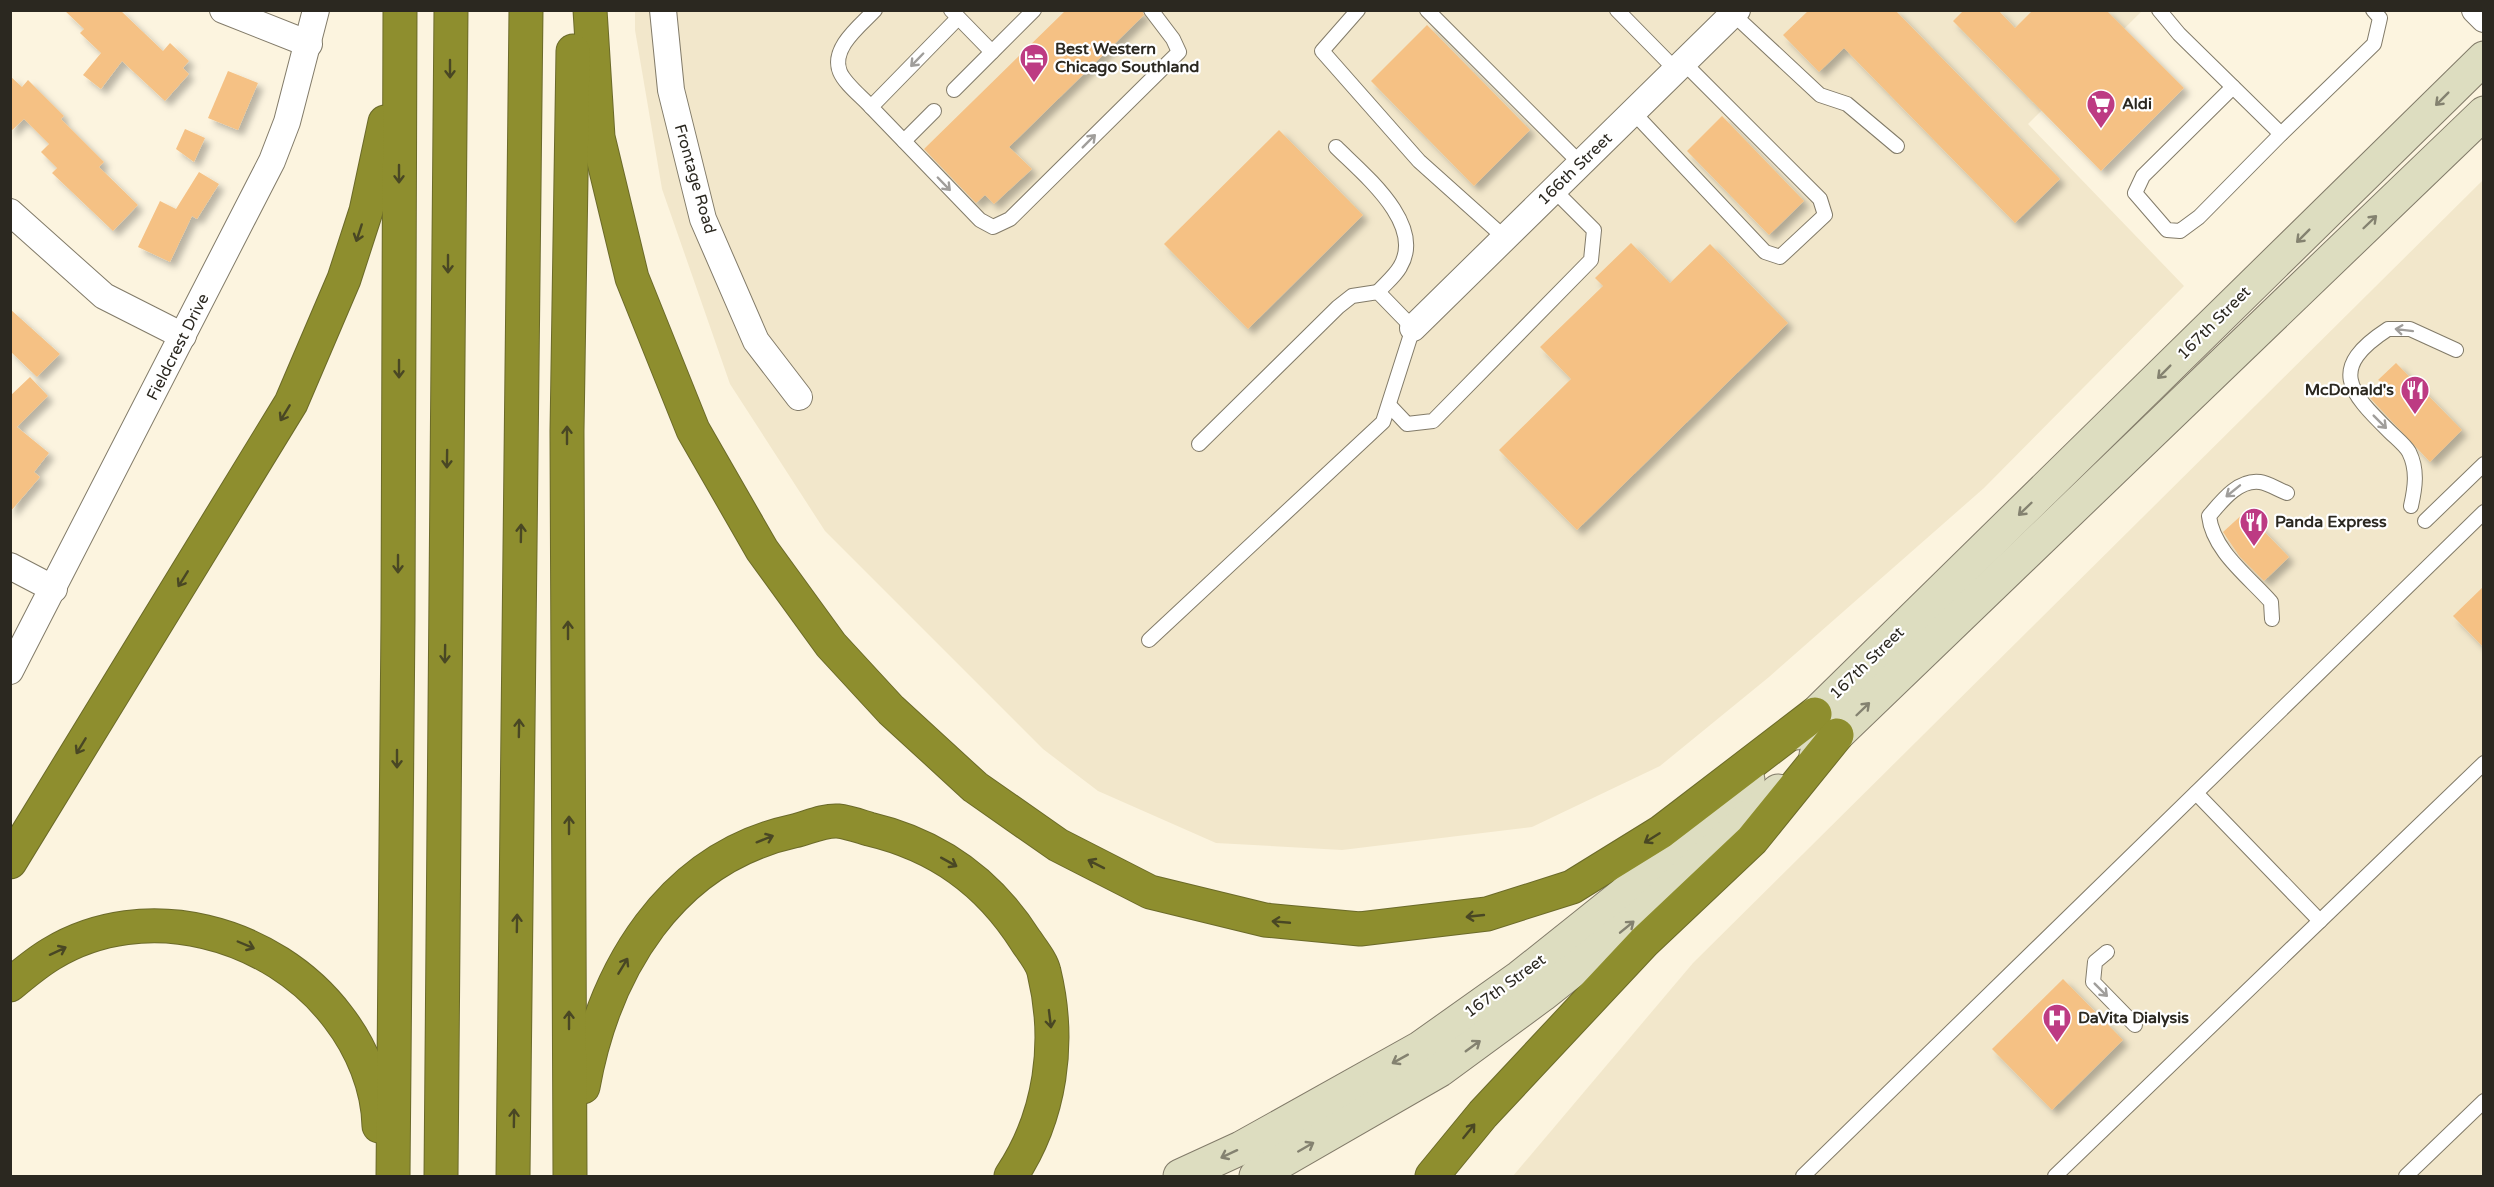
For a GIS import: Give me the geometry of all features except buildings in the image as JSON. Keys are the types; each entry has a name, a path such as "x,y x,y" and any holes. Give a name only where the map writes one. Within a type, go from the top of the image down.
{"highway":[{"path":"10,861 291,403 344,279 366,211 387,112 399,10"},
{"path":"393,1176 398,596 399,10"},
{"path":"441,1176 451,10"},
{"path":"513,1176 526,10"},
{"path":"570,1170 567,431 575,10"},
{"path":"590,10 598,137 632,278 693,430 762,550 831,645 891,710 975,787 1058,845 1150,892 1266,920 1360,929 1487,914 1572,887 1826,724"},
{"path":"1432,1176 1482,1114 1644,942 1752,840 1826,724"},
{"path":"570,1170 589,1055 617,975 648,924 682,887 722,859 770,836 837,821 903,837 966,872 1012,920 1044,970 1053,1042 1048,1090 1028,1151 1011,1176"},
{"path":"10,985 52,954 104,933 136,927 158,926 199,930 230,939 271,956 290,968 330,1006 360,1052 375,1094 379,1122 380,1176"}],"main road":[{"name":"167th Street","path":"1256,1176 1440,1070 1542,995 1640,916 1826,724 2484,58"},
{"name":"167th Street","path":"1180,1176 1241,1148 1420,1048 1520,977 1624,894 1735,793 1826,724 2484,113"}],"street":[{"path":"223,10 309,44"},
{"name":"Fieldcrest Drive","path":"10,671 272,161 287,122 316,10"},
{"name":"Frontage Road","path":"663,10 671,90 703,219 756,342 799,397"},
{"path":"2475,10 2484,20"},
{"name":"166th Street","path":"1413,328 1735,12"},
{"path":"10,212 104,296 183,336"},
{"path":"10,566 54,589"}],"lane":[{"path":"875,10 847,39 837,60 840,74 980,220 993,227 1010,219 1179,52 1173,39 1151,10"},
{"path":"954,90 1034,10"},
{"path":"1358,10 1322,51 1419,161 1505,238"},
{"path":"1427,10 1581,164"},
{"path":"1617,10 1820,199 1825,214 1780,257 1765,252 1633,112"},
{"path":"2159,10 2281,134"},
{"path":"2233,87 2143,176 2136,193 2167,230 2180,231 2199,217 2374,44 2380,18 2373,10"},
{"path":"1735,12 1820,95 1847,104 1897,146"},
{"path":"872,107 954,14 992,52"},
{"path":"904,141 934,111"},
{"path":"1199,444 1338,307 1352,296 1378,291 1401,267 1408,243 1393,206 1336,147"},
{"path":"1389,405 1407,424 1433,421 1591,260 1594,230 1554,190"},
{"path":"1149,640 1383,422 1413,328 1378,291"},
{"path":"2411,506 2416,475 2409,451 2362,404 2349,383 2350,368 2358,355 2388,329 2410,329 2456,350"},
{"path":"2425,520 2484,464"},
{"path":"2272,619 2271,602 2218,544 2211,530 2209,516 2243,484 2259,482 2287,493"},
{"path":"1803,1176 2484,512"},
{"path":"2055,1176 2484,763"},
{"path":"2196,793 2320,921"},
{"path":"2107,952 2095,962 2093,982 2135,1025"},
{"path":"2406,1176 2484,1101"}],"shaded area":[{"path":"635,11 2142,11 2028,124 2184,286 1984,488 1769,677 1660,766 1532,827 1342,850 1216,843 1098,791 1043,749 825,531 730,384 662,189 635,30"},
{"path":"2483,180 2483,1176 1513,1176 1693,963"}],"place":[{"name":"Best Western Chicago Southland","path":"1034,84"},
{"name":"Aldi","path":"2101,130"},
{"name":"McDonald's","path":"2415,416"},
{"name":"Panda Express","path":"2254,548"},
{"name":"DaVita Dialysis","path":"2057,1044"}]}
